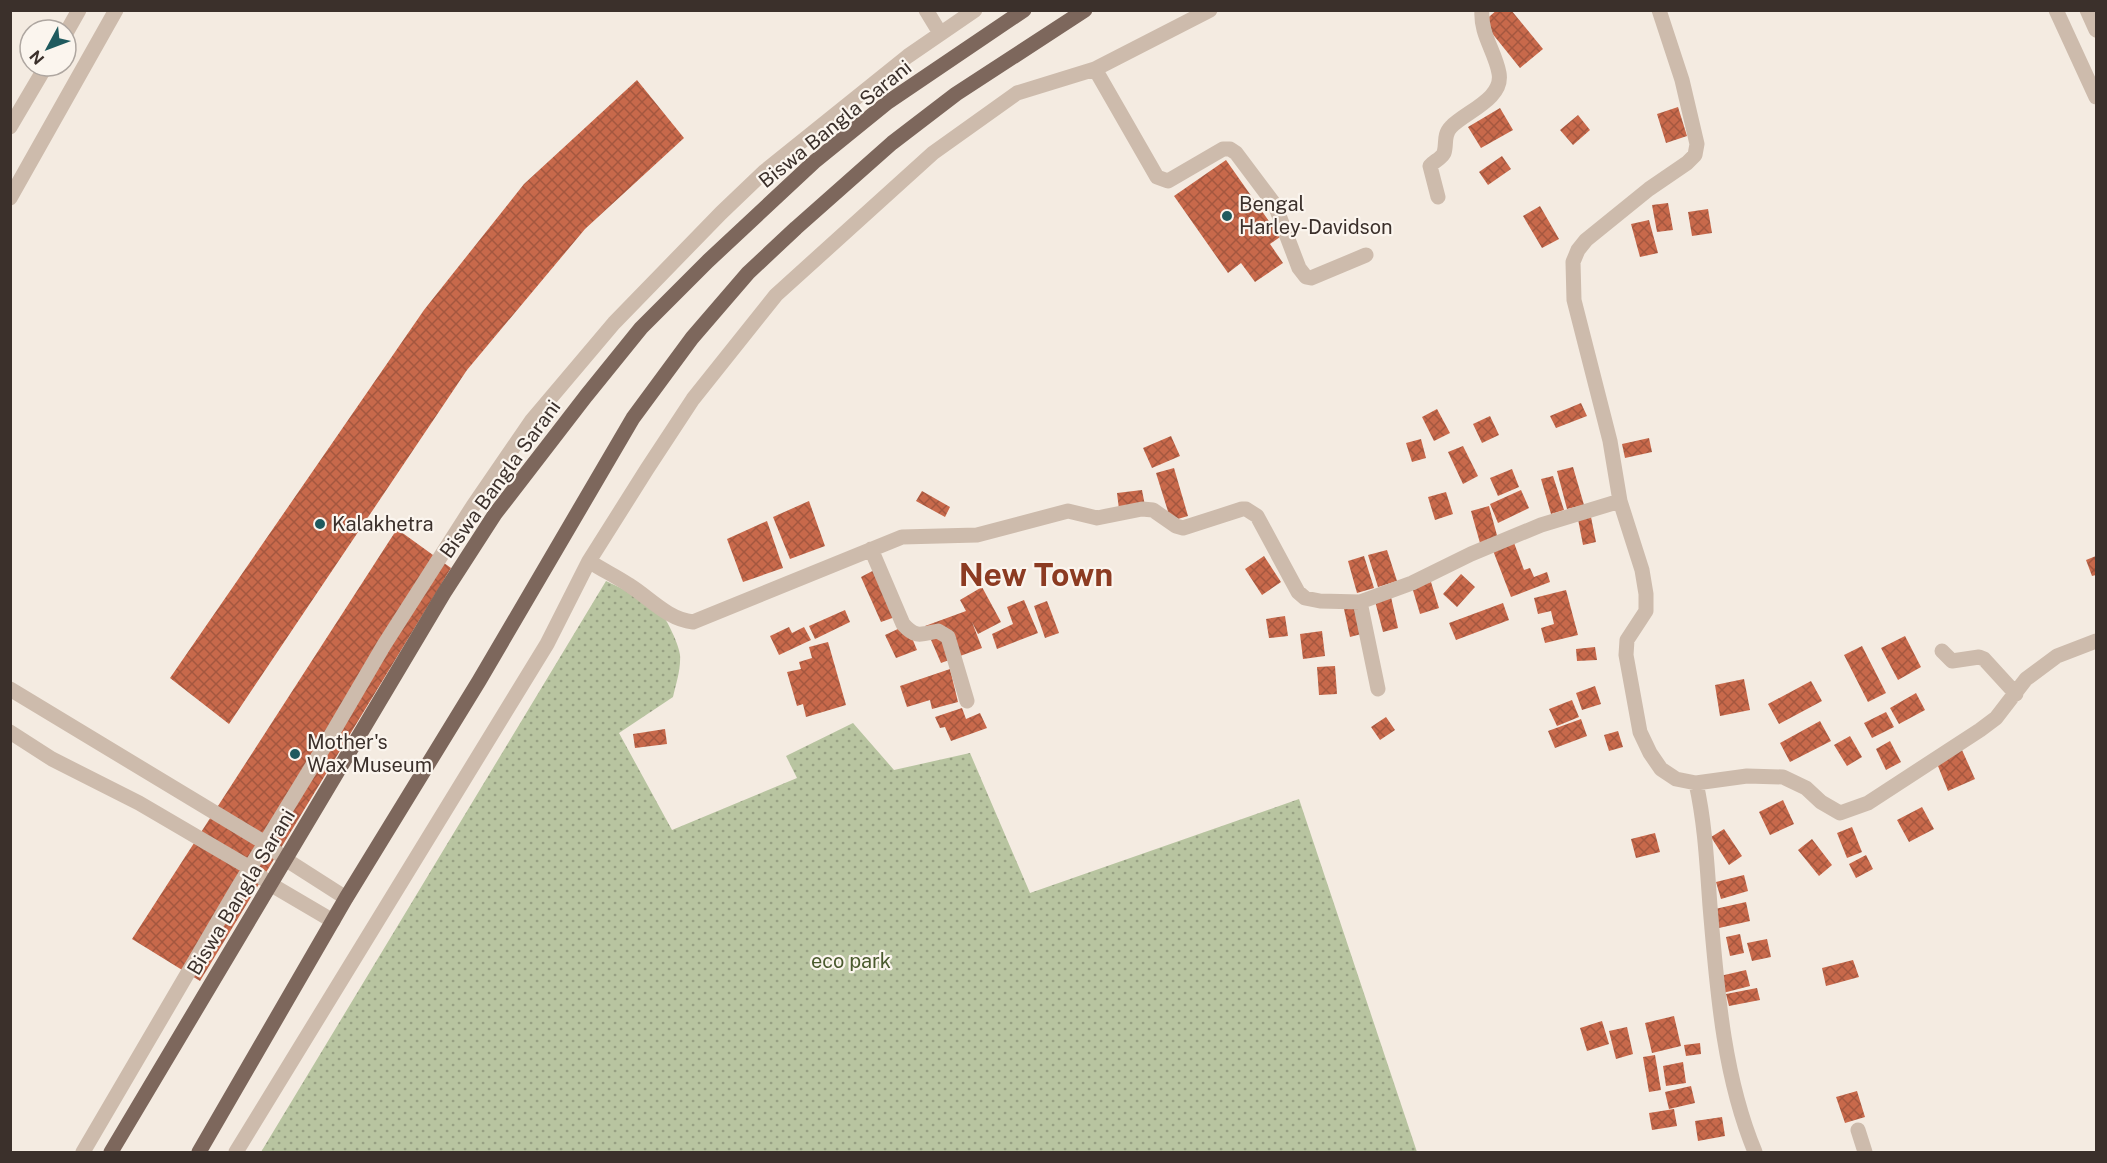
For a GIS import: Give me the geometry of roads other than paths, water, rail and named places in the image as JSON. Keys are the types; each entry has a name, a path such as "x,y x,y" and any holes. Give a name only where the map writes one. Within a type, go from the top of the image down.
{"main road":[{"name":"Biswa Bangla Sarani","path":"111,1152 438,603 495,514 641,328 708,261 814,162 888,102 1024,10"},
{"path":"199,1152 346,897 479,681 633,418 692,338 748,273 892,143 956,94 1085,10"}],"street":[{"path":"10,198 116,10"},
{"path":"926,10 940,33"},
{"path":"236,1152 547,644 589,561 693,399 776,295 933,153 993,108 1017,93 1095,69 1210,10"},
{"path":"1438,197 1430,166 1443,154 1447,133 1452,126 1488,99 1500,81 1484,32 1481,20 1482,10"},
{"path":"1659,10 1684,89 1697,144 1695,155 1593,234 1578,250 1573,262 1574,300 1610,441 1620,501 1642,570 1646,610 1627,639 1626,654 1640,732 1661,769 1676,779 1696,783 1747,776 1783,777 1806,788 1821,802 1840,813 1868,803 1914,775 1996,718 2026,679 2057,656 2097,641"},
{"path":"2056,10 2097,97"},
{"path":"2087,10 2097,30"},
{"path":"83,1152 384,645 472,506 539,412 614,323 765,171 965,13"},
{"path":"1095,69 1157,177 1168,181 1223,149 1230,149 1236,153 1275,205 1299,268 1306,277 1311,278 1366,255"},
{"path":"10,127 39,78"},
{"path":"589,561 630,585 667,613 683,621 693,622 902,537 977,535 1068,511 1097,518 1142,509 1153,510 1176,526 1183,528 1242,508 1257,516 1298,592 1305,598 1320,601 1360,602 1412,583 1471,554 1541,525 1620,501"},
{"path":"871,549 903,624 916,635 939,631 948,637 967,702"},
{"path":"1360,602 1378,689"},
{"path":"1942,651 1952,661 1979,657 1984,659 2016,694"},
{"path":"10,690 265,843 285,859 346,897"},
{"path":"10,732 52,759 140,803 250,868 270,884 333,921"},
{"path":"1696,783 1706,853 1727,1055 1745,1128 1755,1152"},
{"path":"1858,1130 1865,1152"}],"place":[{"name":"Bengal Harley-Davidson","path":"1227,216"},
{"name":"Kalakhetra","path":"320,524"},
{"name":"Mother's Wax Museum","path":"295,754"}],"district":[{"name":"New Town","path":"1036,574"}],"park label":[{"name":"eco park","path":"851,961"}]}
